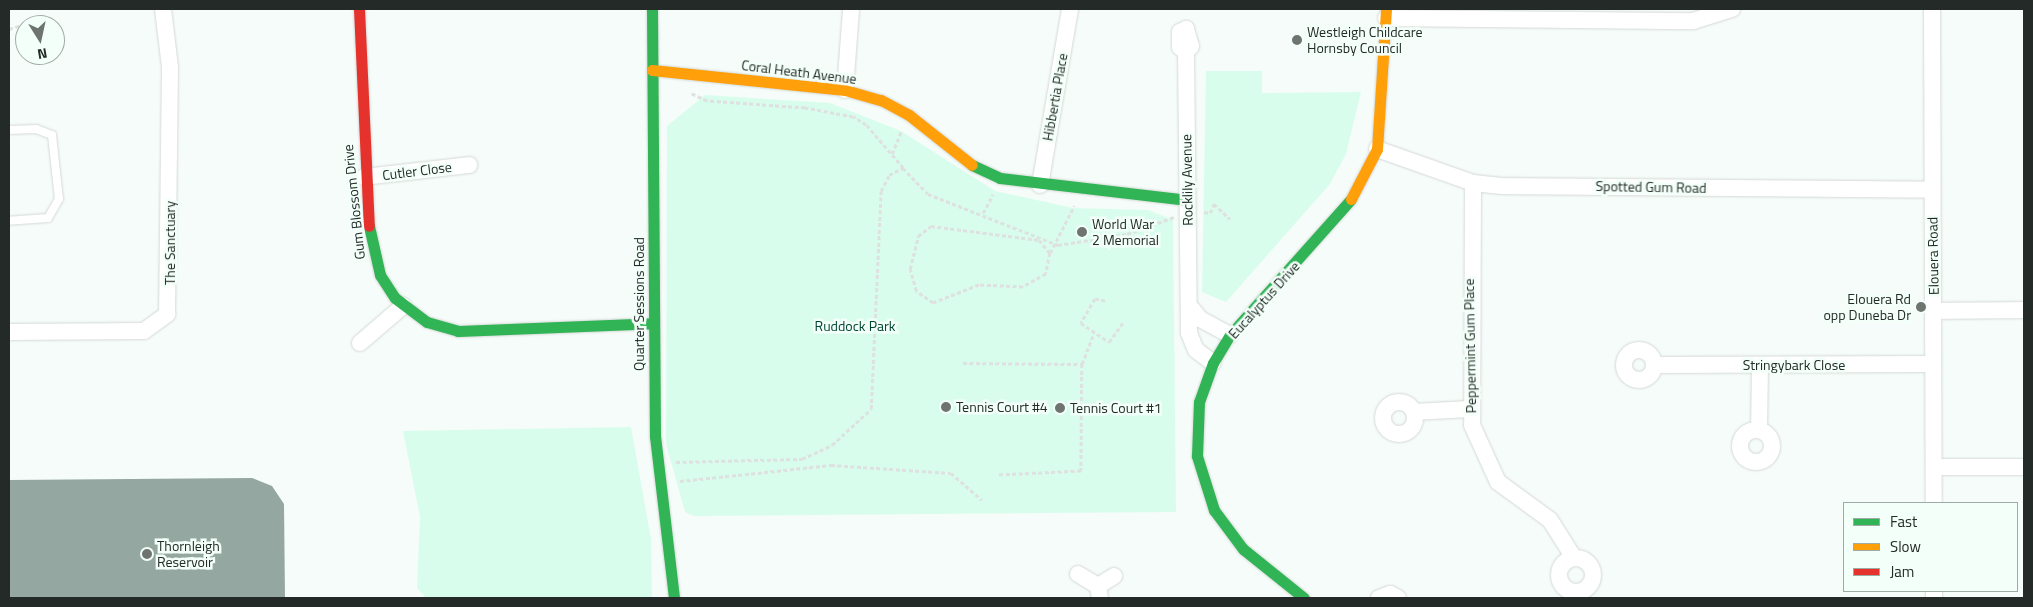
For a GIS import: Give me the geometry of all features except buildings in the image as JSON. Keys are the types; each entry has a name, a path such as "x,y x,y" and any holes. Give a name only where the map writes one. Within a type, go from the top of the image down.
{"street":[{"name":"The Sanctuary","path":"9,332 144,331 167,314 170,67 163,9"},
{"name":"Gum Blossom Drive","path":"359,9 364,178 372,252 380,275 403,306 427,322 458,331 654,322"},
{"name":"Quarter Sessions Road","path":"652,9 655,436 668,518 674,598"},
{"path":"844,90 851,9"},
{"name":"Hibbertia Place","path":"1040,184 1070,9"},
{"path":"1386,13 1693,21 1732,9"},
{"name":"Elouera Road","path":"1932,9 1934,502"},
{"name":"Eucalyptus Drive","path":"1304,598 1242,549 1207,493 1197,456 1197,416 1213,363 1230,335 1346,208 1377,149 1386,13"},
{"name":"Rocklily Avenue","path":"1186,52 1187,207 1192,344 1213,363"},
{"name":"Coral Heath Avenue","path":"652,70 844,90 881,100 909,115 971,164 1000,178 1187,207"},
{"name":"Spotted Gum Road","path":"1377,149 1473,182 1932,190"},
{"name":"Cutler Close","path":"364,178 469,165"},
{"name":"Peppermint Gum Place","path":"1473,182 1469,409 1488,469 1507,491 1550,520 1574,558"},
{"path":"360,343 403,306"},
{"path":"1192,309 1200,319 1230,335"},
{"path":"1934,311 2024,310"},
{"name":"Stringybark Close","path":"1655,365 1933,364"},
{"path":"1759,430 1760,365"},
{"path":"1414,412 1469,409"},
{"path":"1934,467 2024,468"},
{"path":"1078,574 1099,592 1114,576"},
{"path":"1379,598 1390,594 1398,598"}],"lane":[{"path":"9,130 36,129 52,135 60,199 48,218 9,222"}],"path":[{"path":"684,90 706,101 837,112 866,125 928,194 1030,230 1058,245 1127,234 1187,207 1210,213 1211,203 1230,219"},
{"path":"892,154 909,115"},
{"path":"674,462 802,459 832,445 871,409 881,191 889,174 903,168"},
{"path":"1050,253 1027,236 931,226 918,236 910,255 911,281 923,298 933,303 979,285 1023,287 1046,274 1050,253 1058,245 1080,190"},
{"path":"1027,236 1030,230"},
{"path":"1105,301 1095,299 1081,323 1109,342 1123,323"},
{"path":"998,475 1081,471 1082,364 1094,333"},
{"path":"963,363 1082,364"},
{"path":"680,481 831,466 951,472 982,500"}],"green space":[{"path":"1206,71 1262,71 1262,93 1361,92 1346,154 1330,184 1226,302 1202,292"},
{"name":"Ruddock Park","path":"705,95 830,103 901,131 995,191 1073,208 1148,210 1173,220 1176,512 694,516 685,512 666,444 667,126"},
{"path":"631,427 651,539 652,598 426,598 417,588 420,517 403,431"}],"traffic: fast":[{"path":"652,9 655,436 674,598"},
{"path":"972,165 1000,178 1186,200"},
{"path":"1304,598 1243,549 1214,510 1197,456 1199,402 1213,363 1230,335 1351,199"},
{"path":"369,226 380,275 395,298 427,322 458,331 654,323"}],"traffic: slow":[{"path":"1351,199 1377,149 1386,9"},
{"path":"652,70 845,90 881,100 909,115 972,165"}],"traffic: jam":[{"path":"359,9 369,226"}],"place":[{"name":"Westleigh Childcare Hornsby Council","path":"1297,40"},
{"name":"World War 2 Memorial","path":"1082,232"},
{"name":"Elouera Rd opp Duneba Dr","path":"1921,307"},
{"name":"Tennis Court #4","path":"946,407"},
{"name":"Tennis Court #1","path":"1060,408"},
{"name":"Thornleigh Reservoir","path":"147,554"}]}
